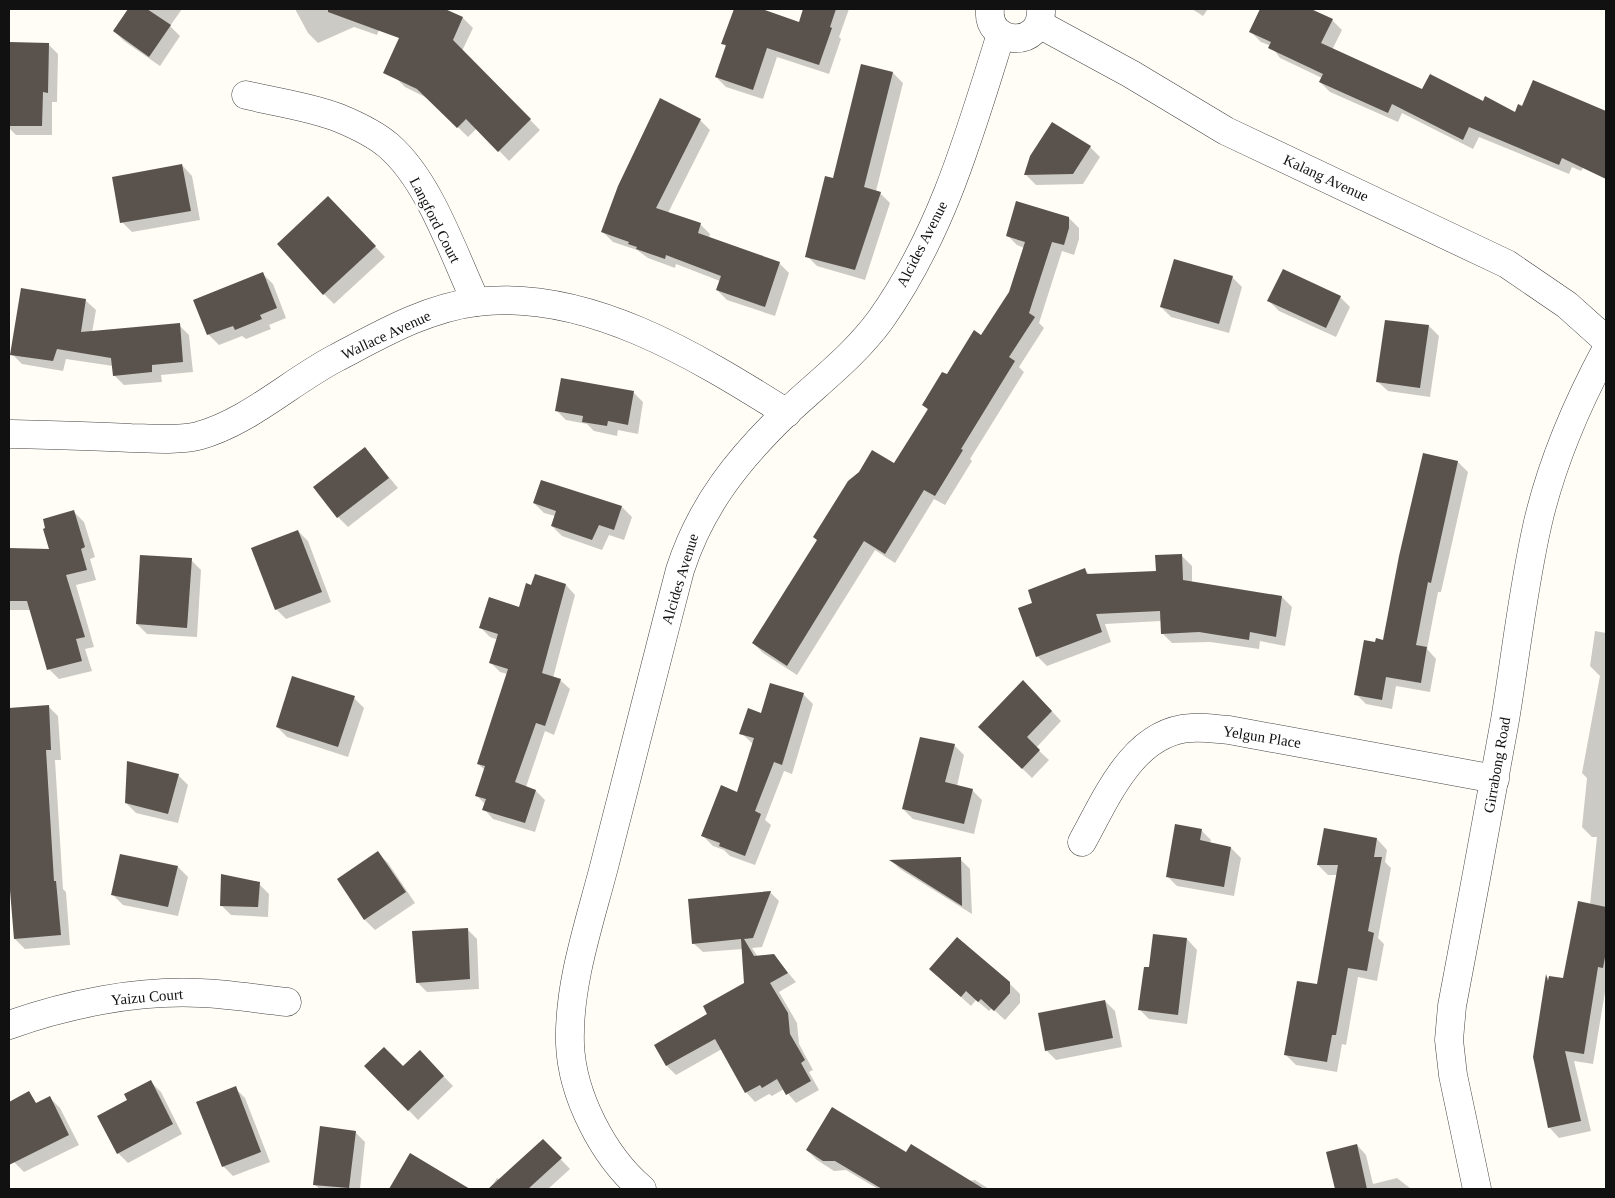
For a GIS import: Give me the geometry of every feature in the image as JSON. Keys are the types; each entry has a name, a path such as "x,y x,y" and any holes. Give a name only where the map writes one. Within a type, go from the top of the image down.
{"street":[{"path":"990,9 991,21 1001,34 1019,38 1027,36 1040,16"},
{"name":"Kalang Avenue","path":"1040,16 1123,69 1226,130 1507,264 1567,305 1606,340"},
{"name":"Alcides Avenue","path":"642,1189 605,1148 579,1093 570,1043 577,973 675,589 690,538 705,509 741,460 787,413 843,363 880,320 916,264 940,215 950,188 1001,34"},
{"name":"Langford Court","path":"246,95 337,117 364,129 389,146 408,168 428,199 476,302"},
{"name":"Wallace Avenue","path":"9,434 154,438 195,437 220,429 333,359 378,336 421,316 476,302 518,301 566,307 612,321 654,338 716,369 787,413"},
{"name":"Girrabong Road","path":"1477,1189 1453,1075 1450,1040 1452,1006 1495,778 1538,522 1553,470 1598,389 1606,350"},
{"name":"Yelgun Place","path":"1082,842 1117,778 1140,752 1165,735 1189,728 1229,730 1495,778"},
{"name":"Yaizu Court","path":"9,1025 76,1006 153,995 200,993 287,1002"}],"building":[{"path":"128,9 147,9 171,25 149,57 113,31"},
{"path":"328,9 445,9 463,17 453,40 531,119 498,152 466,119 457,128 417,89 383,73 399,38 328,12"},
{"path":"734,9 762,9 799,22 803,9 836,9 830,27 832,28 819,65 767,48 753,90 715,77 726,45 721,44"},
{"path":"1260,9 1311,9 1333,19 1321,43 1422,89 1430,74 1483,101 1485,96 1515,112 1518,104 1522,106 1533,80 1606,111 1606,179 1562,158 1559,165 1469,127 1463,140 1392,104 1388,113 1319,82 1323,74 1268,48 1271,42 1249,32"},
{"path":"9,42 49,43 48,93 43,92 42,126 9,126"},
{"path":"861,64 893,72 864,187 881,192 855,270 805,257 825,176 833,178"},
{"path":"660,98 701,119 656,208 701,223 698,233 780,262 765,307 716,290 721,276 666,255 665,259 636,249 637,247 628,244 629,242 601,232 618,186"},
{"path":"1052,122 1091,146 1073,174 1024,175 1030,156"},
{"path":"182,164 191,211 120,223 112,177"},
{"path":"328,196 376,246 323,295 277,244"},
{"path":"1016,201 1069,217 1069,228 1064,245 1052,242 1029,313 1035,317 1009,357 1015,361 961,449 963,450 935,496 924,490 885,554 864,541 787,666 752,643 817,540 813,537 848,481 859,472 872,450 894,463 928,409 922,405 942,372 947,374 974,330 981,335 1009,292 1025,242 1006,236"},
{"path":"1174,259 1233,276 1219,324 1160,307"},
{"path":"1283,269 1341,296 1326,328 1267,301"},
{"path":"263,272 277,308 260,315 262,319 235,330 233,326 207,335 193,300"},
{"path":"21,288 86,299 81,332 180,323 183,362 152,365 152,372 113,376 111,358 57,349 53,361 10,355"},
{"path":"1385,320 1429,325 1420,388 1376,382"},
{"path":"561,378 634,391 628,425 608,421 607,426 582,422 583,416 555,411"},
{"path":"365,447 389,478 337,518 313,487"},
{"path":"1423,453 1458,461 1431,583 1428,582 1416,645 1427,647 1421,683 1386,677 1382,700 1354,695 1364,640 1375,642 1376,638 1383,640 1399,556"},
{"path":"541,480 622,506 614,530 599,525 592,540 551,526 556,511 533,503"},
{"path":"74,510 85,547 81,549 87,570 66,575 85,637 76,639 82,661 47,670 27,601 9,601 9,548 49,549 43,529 45,528 43,519"},
{"path":"298,530 322,592 275,610 251,548"},
{"path":"1182,554 1183,580 1282,596 1276,637 1250,632 1249,640 1199,632 1161,634 1160,611 1096,614 1102,632 1036,657 1018,608 1032,603 1028,590 1085,568 1087,574 1156,571 1155,555"},
{"path":"140,555 192,558 187,628 136,624"},
{"path":"535,574 566,584 542,673 561,679 545,726 536,723 515,782 536,790 525,823 482,810 486,799 475,796 485,766 477,764 508,669 489,663 498,634 479,628 489,597 519,607 526,583 531,585"},
{"path":"292,676 355,696 338,747 276,727"},
{"path":"1023,680 1052,711 1027,737 1040,750 1022,769 978,727"},
{"path":"770,683 804,693 782,765 774,762 755,811 761,814 745,856 719,846 720,843 701,836 721,785 737,792 754,738 739,734 748,708 761,713"},
{"path":"49,705 51,750 46,750 54,881 56,881 61,935 14,939 9,878 9,708"},
{"path":"920,737 955,744 945,782 973,789 964,824 902,809"},
{"path":"127,761 179,774 168,814 125,803"},
{"path":"1175,824 1202,829 1200,840 1231,847 1224,887 1166,877"},
{"path":"1324,828 1377,838 1374,857 1382,857 1368,931 1374,933 1367,971 1348,968 1336,1035 1332,1035 1327,1062 1284,1055 1297,981 1317,984 1338,865 1317,865"},
{"path":"378,851 406,892 364,920 337,879"},
{"path":"120,854 178,866 168,907 111,895"},
{"path":"961,857 962,906 889,860"},
{"path":"221,874 260,882 258,907 220,906"},
{"path":"771,891 753,938 744,939 754,956 774,954 788,973 770,983 788,1013 790,1034 805,1060 801,1063 811,1081 786,1095 777,1079 762,1088 760,1085 745,1093 715,1039 666,1066 654,1045 707,1014 703,1006 744,983 741,939 692,944 688,899"},
{"path":"1578,901 1606,907 1606,952 1603,968 1598,967 1584,1054 1565,1051 1581,1121 1548,1128 1533,1057 1546,974 1548,981 1549,976 1563,978"},
{"path":"468,928 470,979 416,983 412,931"},
{"path":"1153,934 1187,938 1178,1015 1138,1010 1144,967 1149,967"},
{"path":"957,937 1010,982 1010,993 994,1011 981,999 978,1002 966,991 961,997 929,969"},
{"path":"1105,1000 1113,1038 1045,1051 1038,1013"},
{"path":"384,1047 403,1066 420,1050 444,1076 408,1111 364,1066"},
{"path":"151,1080 173,1124 117,1154 97,1116 127,1100 124,1094"},
{"path":"236,1086 261,1152 222,1167 196,1102"},
{"path":"29,1091 36,1103 50,1096 69,1135 9,1165 9,1102"},
{"path":"832,1107 906,1152 911,1144 984,1189 882,1189 835,1161 823,1161 806,1150"},
{"path":"320,1126 356,1131 349,1188 313,1185"},
{"path":"543,1139 562,1158 528,1189 488,1189"},
{"path":"1357,1144 1367,1189 1335,1189 1326,1152"},
{"path":"410,1153 470,1189 389,1189"}]}
